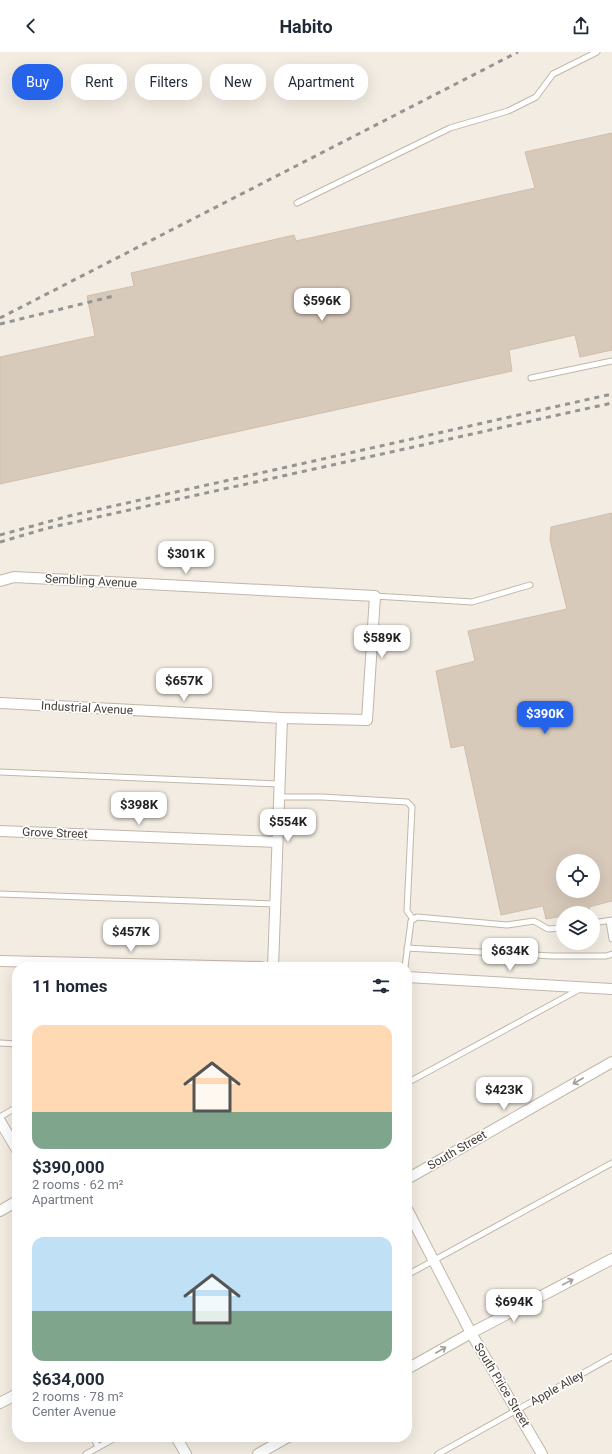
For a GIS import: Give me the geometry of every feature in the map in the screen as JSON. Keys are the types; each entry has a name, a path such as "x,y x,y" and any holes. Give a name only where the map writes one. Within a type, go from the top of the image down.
{"street":[{"name":"Sembling Avenue","path":"0,581 14,577 375,596"},
{"name":"Industrial Avenue","path":"0,703 282,718 367,720 375,596"},
{"path":"273,962 282,718"},
{"name":"Grove Street","path":"0,831 277,842"},
{"path":"0,960 75,962"},
{"path":"412,977 612,989"},
{"path":"412,981 418,977"},
{"name":"South Street","path":"412,1176 612,1062"},
{"path":"0,1121 12,1141"},
{"path":"0,1211 12,1204"},
{"name":"South Price Street","path":"412,1218 471,1333 542,1454"},
{"path":"412,1366 471,1333 612,1259"},
{"path":"0,1403 12,1397"},
{"path":"179,1442 186,1454"},
{"path":"258,1454 279,1442"}],"lane":[{"path":"297,203 450,128 508,111 536,97 553,74 597,52"},
{"path":"531,378 612,361"},
{"path":"375,596 472,602 530,585"},
{"path":"0,772 279,784"},
{"path":"279,797 322,797 407,802 412,807 407,911 413,920"},
{"path":"0,894 275,904"},
{"path":"405,962 411,921 417,917 507,925 534,922 548,929 556,928"},
{"path":"600,922 611,920 612,939"},
{"path":"407,948 552,956 606,956 612,954"},
{"path":"412,1080 584,988"},
{"path":"0,1043 12,1044"},
{"path":"0,1117 12,1110"},
{"path":"412,1272 612,1163"},
{"name":"Apple Alley","path":"438,1454 612,1357"},
{"path":"96,1442 98,1447"},
{"path":"86,1454 108,1442"}],"building":[{"path":"612,133 612,350 580,357 575,335 509,350 512,371 0,484 0,357 95,336 87,296 134,286 131,273 294,235 296,241 535,188 525,152"},
{"path":"612,513 612,901 593,906 556,906 556,917 546,919 543,906 501,915 464,745 451,748 436,671 475,661 468,631 567,609 550,540 551,527"}],"railway":[{"path":"0,318 518,52"},
{"path":"0,324 114,296"},
{"path":"0,535 69,516 612,394"},
{"path":"0,542 48,528 612,403"}]}
